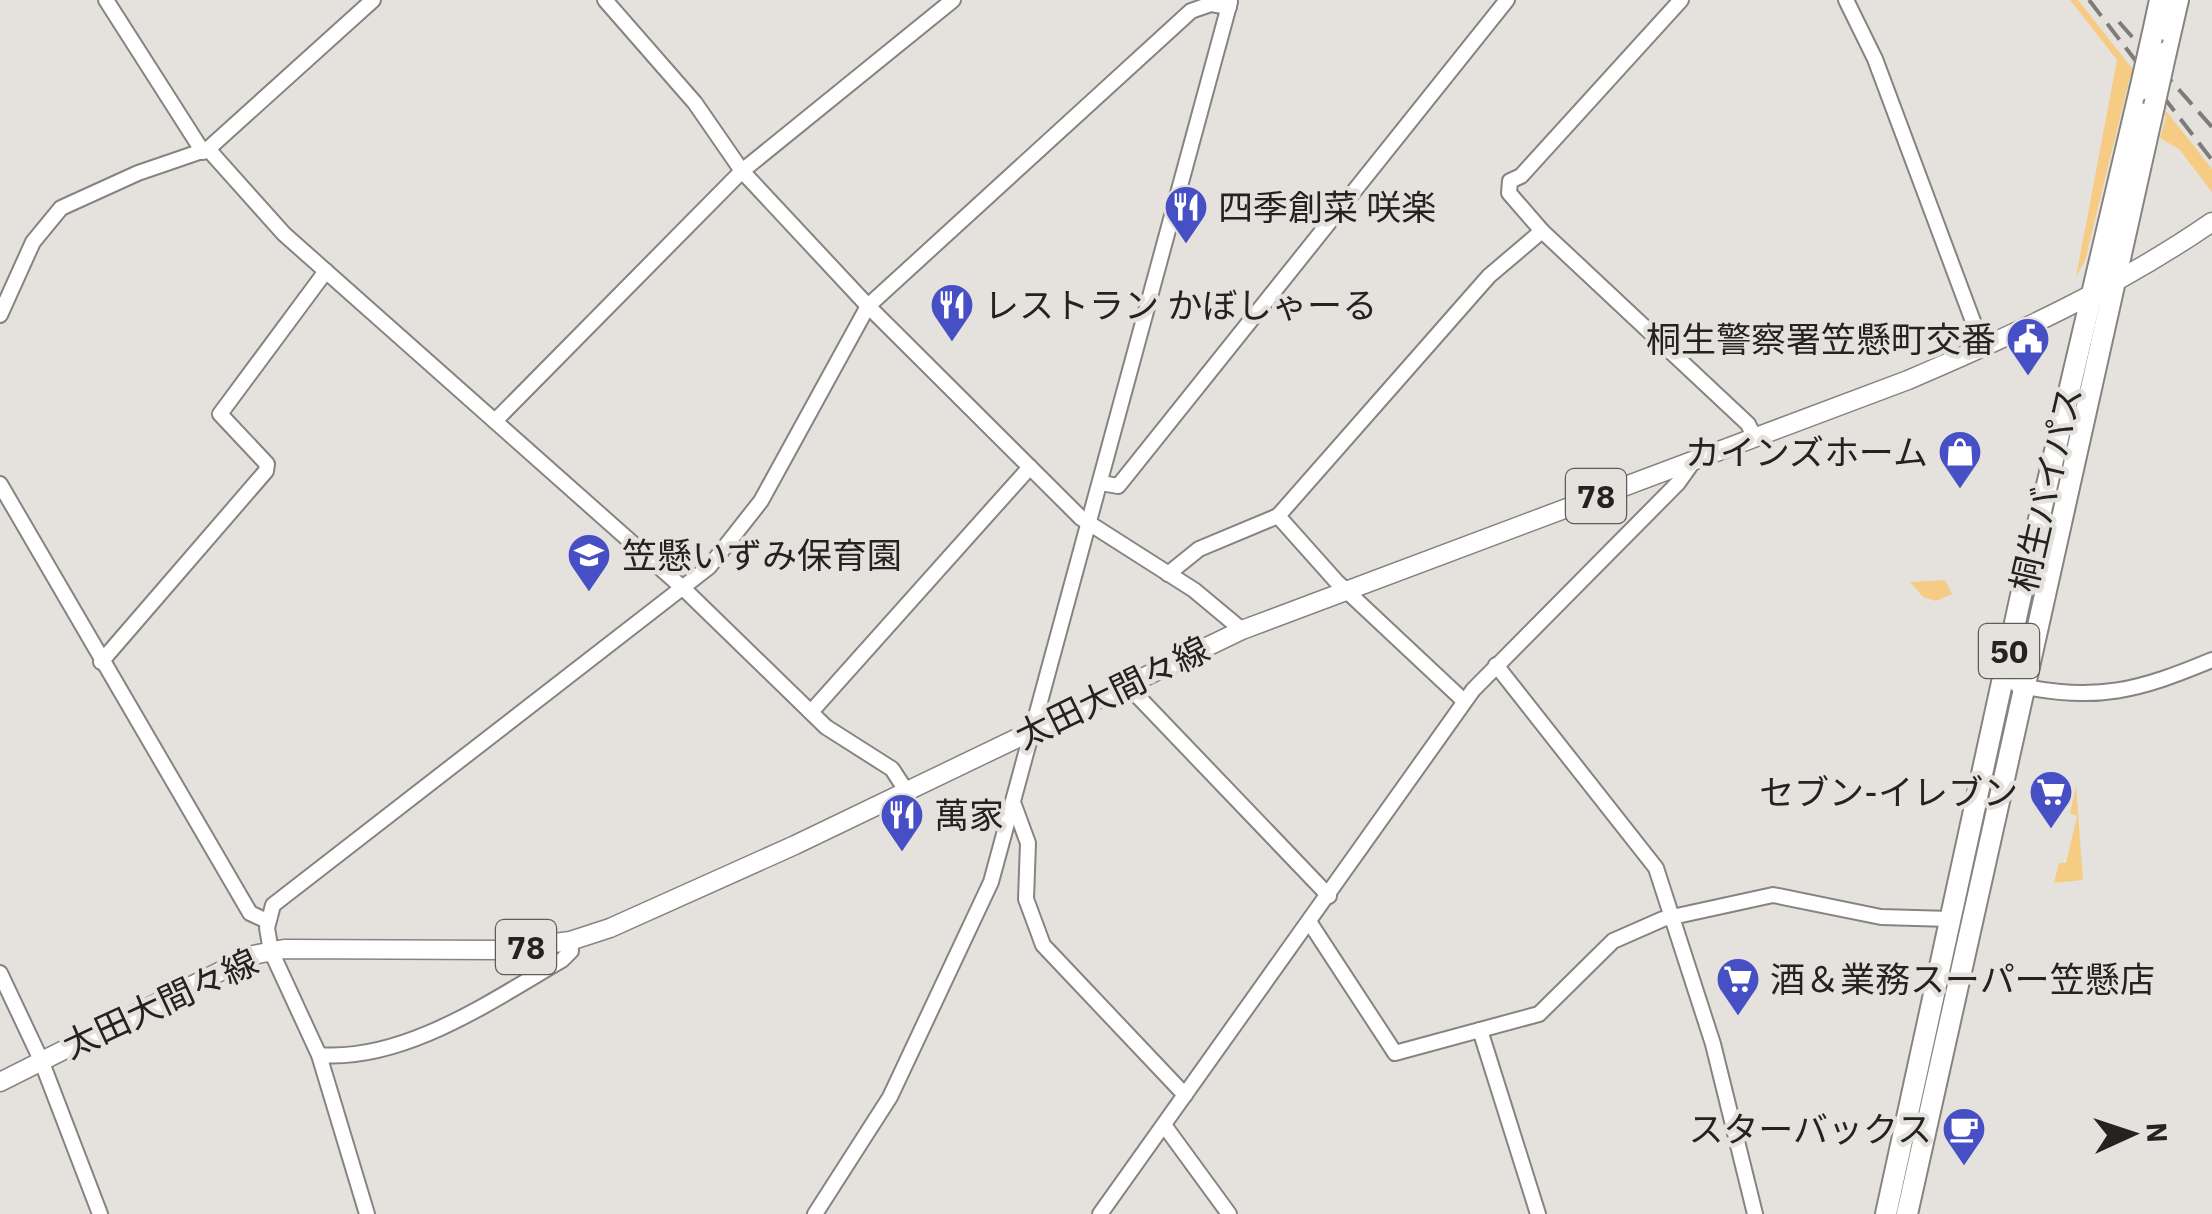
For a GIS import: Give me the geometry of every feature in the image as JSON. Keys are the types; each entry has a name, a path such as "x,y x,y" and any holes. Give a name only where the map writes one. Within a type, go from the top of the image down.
{"highway":[{"name":"桐生バイパス","path":"1906,1214 2154,106 2160,0"},
{"name":"桐生バイパス","path":"1886,1214 2002,682 2140,90 2178,0"}],"main road":[{"name":"太田大間々線","path":"0,1082 236,961 271,951 499,950 570,940 610,928 907,792 1242,630 1983,348 2116,280 2212,222"}],"street":[{"path":"106,0 206,150 284,234 684,589 826,727 884,763 907,792"},
{"path":"0,315 33,242 61,208 138,173 206,150 373,0"},
{"path":"605,0 694,103 742,172 868,306 1030,467 1089,525 1211,602 1242,630"},
{"path":"495,421 742,172 953,0"},
{"path":"1101,483 1113,487 1123,480 1507,0"},
{"path":"1682,0 1520,176 1510,181 1510,198 1748,424 1754,436"},
{"path":"1846,0 1875,58 1983,348"},
{"path":"367,1214 319,1055 271,951 267,921 273,905 684,589 722,555 761,501 868,306 1191,11 1229,3 1036,728 978,916 882,1112 815,1214"},
{"path":"1168,574 1199,549 1278,516 1489,276 1542,231"},
{"path":"101,662 266,471 267,464 220,414 326,270"},
{"path":"1100,1214 1464,702 1678,483 1695,459"},
{"path":"811,712 1030,467"},
{"path":"0,484 250,913 267,921"},
{"path":"1278,516 1464,702"},
{"path":"2002,682 2062,695 2113,694 2141,688 2212,660"},
{"path":"1496,665 1654,862 1723,1078 1755,1214"},
{"path":"1126,684 1329,896"},
{"path":"1014,805 1028,843 1026,899 1042,945 1186,1095"},
{"path":"1310,923 1395,1053 1539,1014 1613,941 1672,917 1773,895 1881,917 1950,919"},
{"path":"319,1055 378,1051 456,1018 562,960 571,951 570,940"},
{"path":"0,973 41,1060 100,1214"},
{"path":"1480,1030 1538,1214"},
{"path":"1164,1126 1228,1214"}],"shaded area":[{"path":"2070,0 2078,0 2212,169 2212,192 2179,149 2160,138 2166,116 2130,77 2085,261 2076,277 2117,60"},
{"path":"1945,580 1952,594 1936,601 1923,597 1910,582"},
{"path":"2076,786 2083,880 2054,883 2059,863 2066,863 2077,816 2070,813"}],"railway":[{"path":"2089,0 2212,160"},
{"path":"2119,22 2212,127"}],"place":[{"name":"四季創菜 咲楽","path":"1186,245"},
{"name":"レストラン かぼしゃーる","path":"952,343"},
{"name":"桐生警察署笠懸町交番","path":"2028,377"},
{"name":"カインズホーム","path":"1960,490"},
{"name":"笠懸いずみ保育園","path":"589,593"},
{"name":"セブン-イレブン","path":"2051,830"},
{"name":"萬家","path":"902,853"},
{"name":"酒＆業務スーパー笠懸店","path":"1738,1017"},
{"name":"スターバックス","path":"1964,1167"}]}
